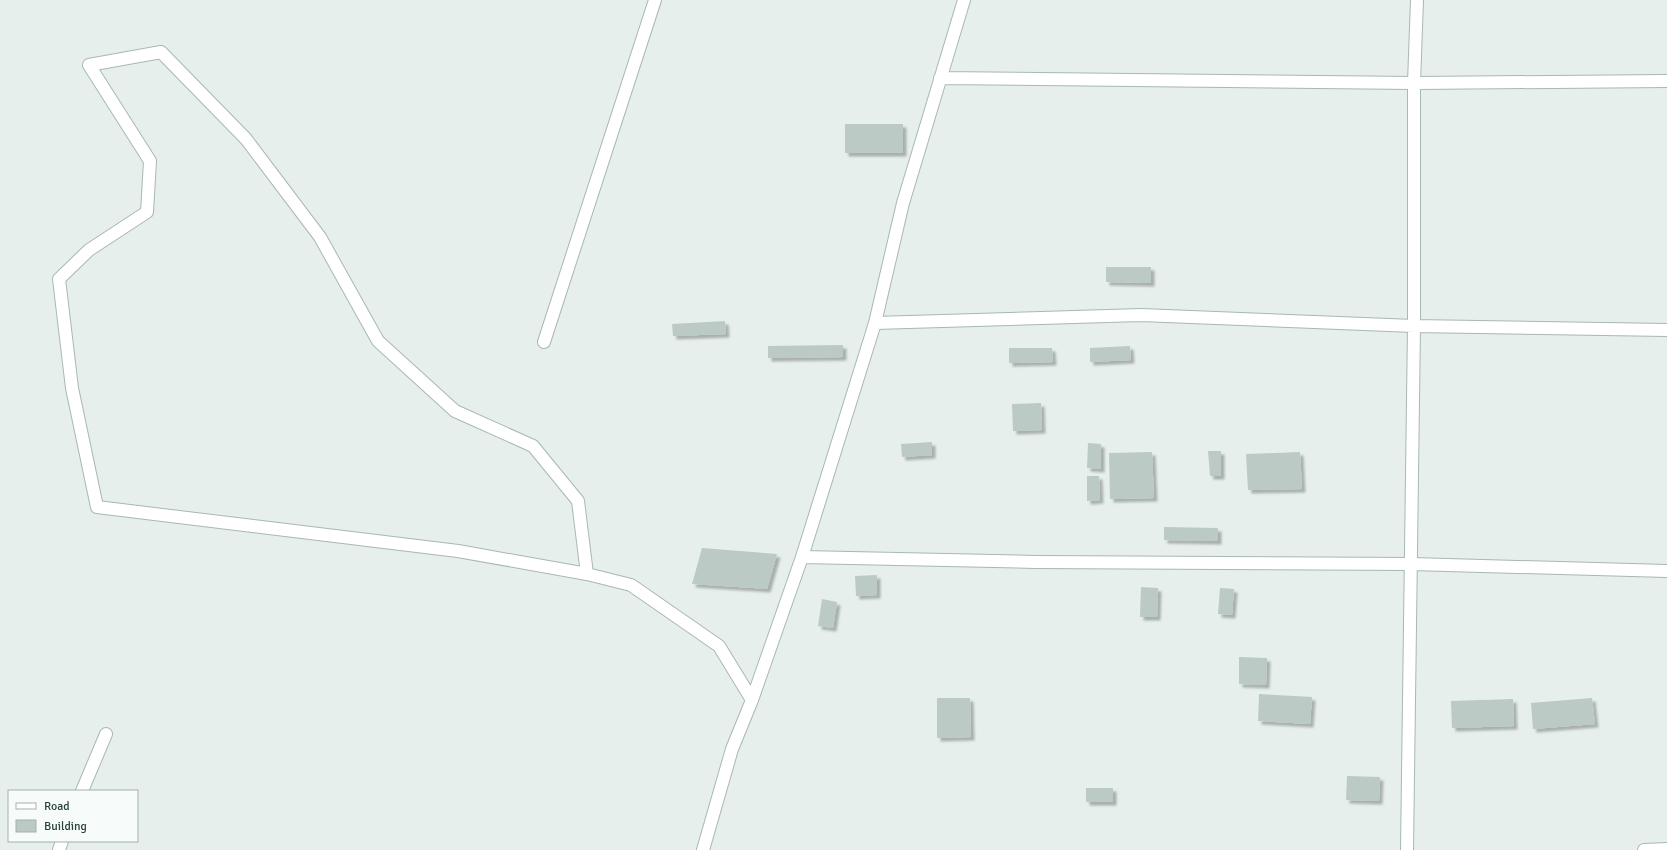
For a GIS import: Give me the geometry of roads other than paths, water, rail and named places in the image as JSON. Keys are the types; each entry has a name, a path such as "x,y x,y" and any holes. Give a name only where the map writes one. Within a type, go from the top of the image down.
{"street":[{"path":"544,342 655,0"},
{"path":"703,850 732,749 752,700 802,557 875,323 903,203 964,0"},
{"path":"1407,850 1412,564 1414,83 1417,0"},
{"path":"587,574 578,501 533,446 454,411 378,341 320,237 246,139 161,52 90,65 150,161 147,212 89,250 59,279 72,388 97,506 458,551 587,574 631,585 719,646 752,700"},
{"path":"940,78 1414,83 1667,81"},
{"path":"875,323 1141,315 1414,326 1667,330"},
{"path":"802,557 1044,562 1412,564 1667,571"},
{"path":"82,790 106,734"},
{"path":"1644,850 1667,849"}]}
